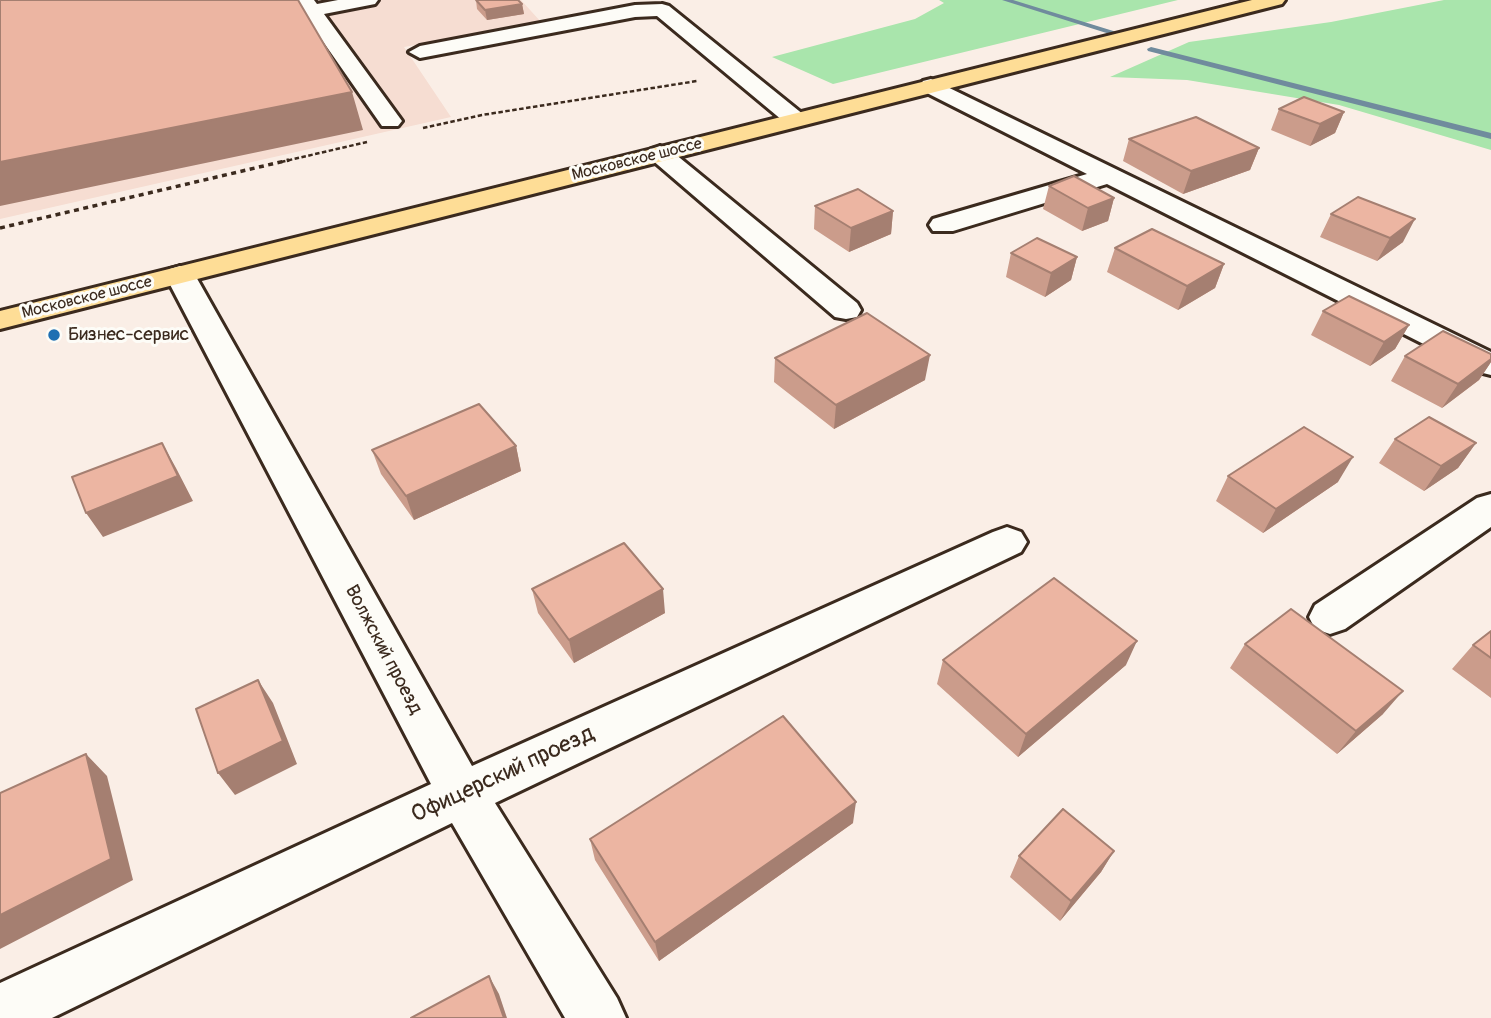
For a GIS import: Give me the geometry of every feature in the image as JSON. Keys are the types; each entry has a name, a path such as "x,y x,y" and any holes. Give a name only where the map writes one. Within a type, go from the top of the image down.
{"main road":[{"name":"Московское шоссе","path":"0,320 1275,0"}],"street":[{"path":"308,5 368,0"},
{"path":"308,5 390,121"},
{"path":"420,52 635,11 662,10 796,120"},
{"path":"931,86 1107,177 1491,365"},
{"path":"660,154 846,310"},
{"path":"943,225 1107,177"},
{"name":"Волжский проезд","path":"180,275 461,794 597,1018"},
{"path":"1330,617 1491,508"},
{"name":"Офицерский проезд","path":"0,1013 461,794 1007,542"}],"shaded area":[{"path":"0,0 521,0 541,22 404,47 451,117 0,219"}],"green space":[{"path":"939,0 1178,0 833,84 772,57 915,19 944,3"},
{"path":"1444,0 1491,0 1491,150 1339,105 1187,80 1110,77 1189,42 1331,22"}],"building":[{"path":"0,0 298,0 352,92 0,162"},
{"path":"476,0 518,0 522,4 485,10"},
{"path":"1304,97 1344,112 1320,124 1279,109"},
{"path":"1196,117 1259,148 1191,171 1129,139"},
{"path":"1074,176 1114,198 1088,208 1049,186"},
{"path":"858,189 893,211 851,228 815,206"},
{"path":"1358,197 1415,219 1390,238 1331,214"},
{"path":"1152,229 1224,264 1187,286 1115,248"},
{"path":"1037,238 1077,257 1051,273 1011,253"},
{"path":"1349,296 1409,325 1384,342 1323,311"},
{"path":"867,313 930,355 836,405 775,358"},
{"path":"1443,331 1491,354 1491,359 1458,384 1405,356"},
{"path":"479,404 516,446 406,496 372,450"},
{"path":"1429,417 1476,443 1441,466 1395,439"},
{"path":"1304,427 1353,457 1276,509 1228,476"},
{"path":"162,443 178,476 86,513 72,477"},
{"path":"624,543 663,589 569,640 532,589"},
{"path":"1054,578 1137,641 1026,734 943,660"},
{"path":"1291,609 1403,691 1356,731 1245,644"},
{"path":"1491,631 1491,658 1473,645"},
{"path":"258,680 283,741 218,773 196,709"},
{"path":"783,716 856,802 655,942 590,839"},
{"path":"86,754 111,859 0,915 0,793"},
{"path":"1063,809 1114,851 1071,901 1019,856"},
{"path":"489,976 504,1018 411,1018"}],"waterway":[{"path":"1006,0 1119,34"},
{"path":"1151,49 1491,136"}],"place":[{"name":"Бизнес-сервис","path":"54,335"}]}
